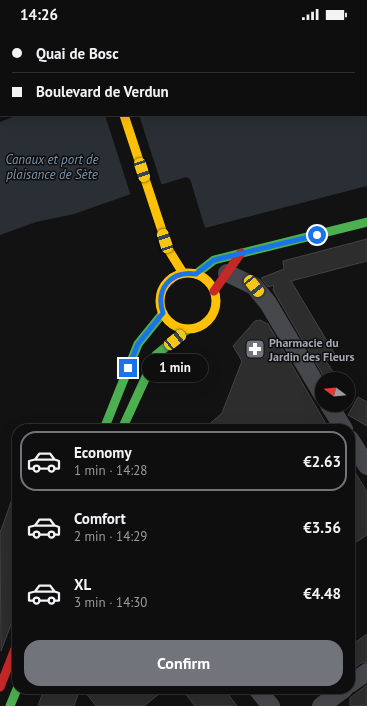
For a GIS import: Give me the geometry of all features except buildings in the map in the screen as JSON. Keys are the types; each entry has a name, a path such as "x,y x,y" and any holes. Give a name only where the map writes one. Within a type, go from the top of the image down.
{"main road":[{"path":"124,116 168,250 170,279"},
{"path":"196,274 214,260 367,222"},
{"path":"168,250 183,273"},
{"path":"214,291 241,253"},
{"path":"124,424 156,355 188,329 205,323 211,317 215,309 214,291 204,278 196,274 183,273 170,279 165,285 160,297 163,313 174,325 188,329"},
{"path":"106,424 138,344 163,313"},
{"path":"0,686 12,656"},
{"path":"10,706 15,694"}],"street":[{"path":"227,273 254,286 268,303 315,382"},
{"path":"333,412 341,424"},
{"path":"355,447 367,466"},
{"path":"355,680 367,672"},
{"path":"261,694 271,706"},
{"path":"321,706 337,694"}],"water":[{"name":"Canaux et port de plaisance de Sète","path":"15,116 367,116 367,186 205,228 190,179 186,177 74,214 36,222 0,235 0,122"}],"pier":[{"path":"105,116 139,116 162,186 131,196"}],"traffic: fast":[{"path":"196,274 214,260 367,222"},
{"path":"106,424 138,344 163,313"},
{"path":"124,424 156,355 188,329"},
{"path":"10,706 15,694"}],"traffic: slow":[{"path":"124,116 168,249 183,273"},
{"path":"188,273 199,275 208,281 214,290 216,301 214,312 208,321 199,327 188,329 177,327 168,321 162,312 160,301 162,290 168,281 177,275 188,273"}],"traffic: jam":[{"path":"214,291 241,253"},
{"path":"0,687 12,657"}],"place":[{"name":"Pharmacie du Jardin des Fleurs","path":"255,349"}],"route":[{"path":"128,368 138,344 163,313 160,297 165,285 170,279 183,273 196,274 214,260 317,235"}]}
